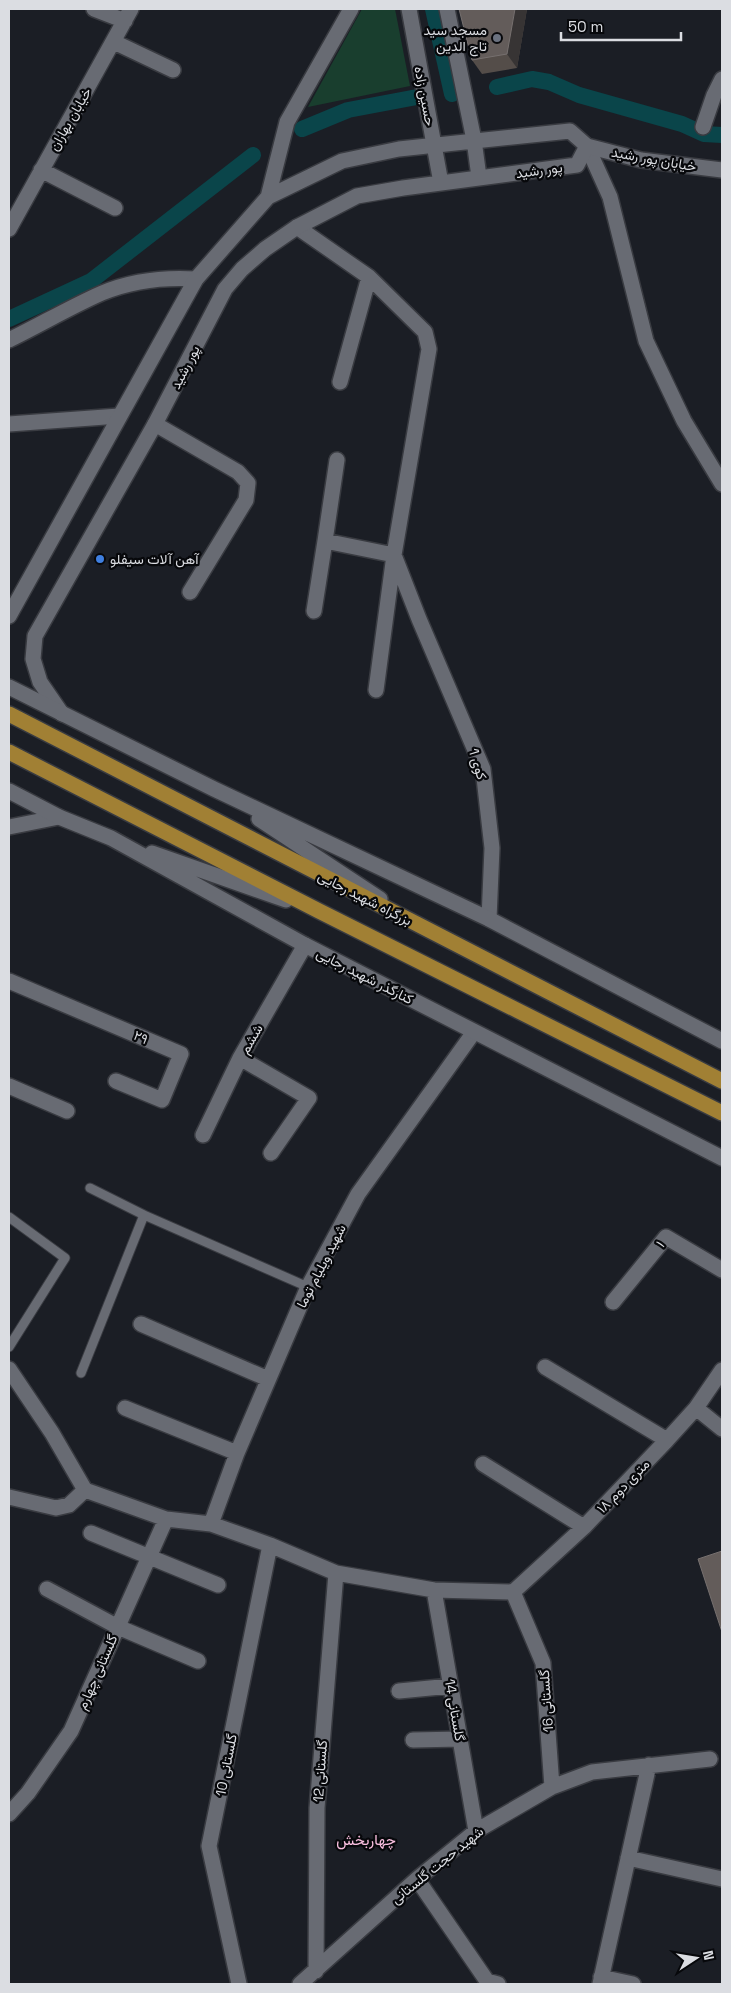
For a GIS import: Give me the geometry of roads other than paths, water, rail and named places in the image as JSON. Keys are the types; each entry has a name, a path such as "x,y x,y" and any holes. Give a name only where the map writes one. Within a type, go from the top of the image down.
{"highway":[{"name":"بزرگراه شهید رجایی","path":"9,714 722,1081"},
{"path":"9,752 319,911 722,1113"}],"street":[{"path":"94,9 128,15"},
{"path":"268,197 287,122 351,9"},
{"name":"حسین زاده","path":"409,9 441,183"},
{"path":"447,9 474,140 479,178"},
{"name":"خیابان بهاران","path":"9,229 128,15"},
{"path":"114,42 173,70"},
{"path":"703,127 714,95 722,79"},
{"path":"9,616 196,279 268,197 342,161 399,150 570,130 587,146 610,197 646,340 684,421 722,484"},
{"name":"خیابان پور رشید","path":"587,146 641,160 722,170"},
{"name":"پور رشید","path":"62,714 40,682 33,659 35,636 155,424 225,289 248,264 297,228 357,196 577,165 587,146"},
{"path":"41,170 115,208"},
{"path":"297,228 369,277 425,332 429,349 394,555 376,690"},
{"path":"340,382 369,277"},
{"path":"9,340 103,292 146,281 172,278 196,279"},
{"path":"9,424 119,416"},
{"path":"155,424 238,472 248,483 246,500 190,592"},
{"path":"314,611 337,460"},
{"path":"324,541 394,555"},
{"name":"کوی 1","path":"394,555 483,769 492,848 489,919"},
{"path":"9,687 214,789 489,919 722,1041"},
{"path":"214,789 425,929"},
{"name":"کنارگذر شهید رجایی","path":"9,791 59,817 111,838 306,945 722,1158"},
{"path":"9,827 59,817"},
{"path":"111,838 319,911"},
{"name":"ششم","path":"203,1135 240,1058 306,945"},
{"name":"۲۹","path":"9,981 181,1054 162,1100 116,1081"},
{"name":"شهید ویلیام توما","path":"211,1524 237,1453 308,1287 358,1194 474,1032"},
{"path":"240,1058 309,1098 271,1153"},
{"path":"9,1086 67,1111"},
{"name":"۱","path":"613,1302 666,1237 722,1270"},
{"path":"141,1324 268,1379"},
{"path":"545,1367 667,1440"},
{"path":"9,1369 52,1432 84,1490 166,1519 211,1524 270,1545 336,1573 434,1590 513,1592"},
{"name":"۱۸ متری دوم","path":"513,1592 584,1527 667,1440 696,1408 722,1370"},
{"path":"125,1408 237,1453"},
{"path":"696,1408 722,1429"},
{"path":"482,1464 584,1527"},
{"path":"9,1497 56,1508 69,1505 84,1490"},
{"name":"گلستانی چهارم","path":"9,1814 28,1793 71,1731 166,1519"},
{"path":"91,1533 218,1584"},
{"name":"گلستانی 10","path":"239,1984 210,1846 270,1545"},
{"name":"گلستانی 12","path":"316,1971 317,1808 336,1573"},
{"path":"48,1589 118,1626 198,1661"},
{"name":"گلستانی 14","path":"434,1590 476,1831"},
{"name":"گلستانی 16","path":"513,1592 543,1663 552,1787"},
{"path":"399,1691 451,1686"},
{"path":"413,1740 460,1739"},
{"name":"شهید حجت گلستانی","path":"301,1984 417,1879 476,1831 552,1787 592,1772 649,1764 710,1759"},
{"path":"633,1984 601,1981 649,1764"},
{"path":"628,1858 722,1879"},
{"path":"417,1879 488,1981 498,1984"}],"lane":[{"path":"90,1188 308,1287"},
{"path":"82,1373 144,1214"},
{"path":"9,1218 65,1258 9,1347"}],"waterway":[{"path":"433,9 452,94"},
{"path":"497,87 532,79 549,82 579,95 682,124 704,134 722,135"},
{"path":"302,129 348,110 417,97"},
{"path":"9,319 91,281 253,155"}],"place":[{"name":"مسجد سید تاج الدین","path":"497,38"},
{"name":"آهن آلات سیفلو","path":"100,559"}],"district":[{"name":"چهاربخش","path":"366,1839"}]}
